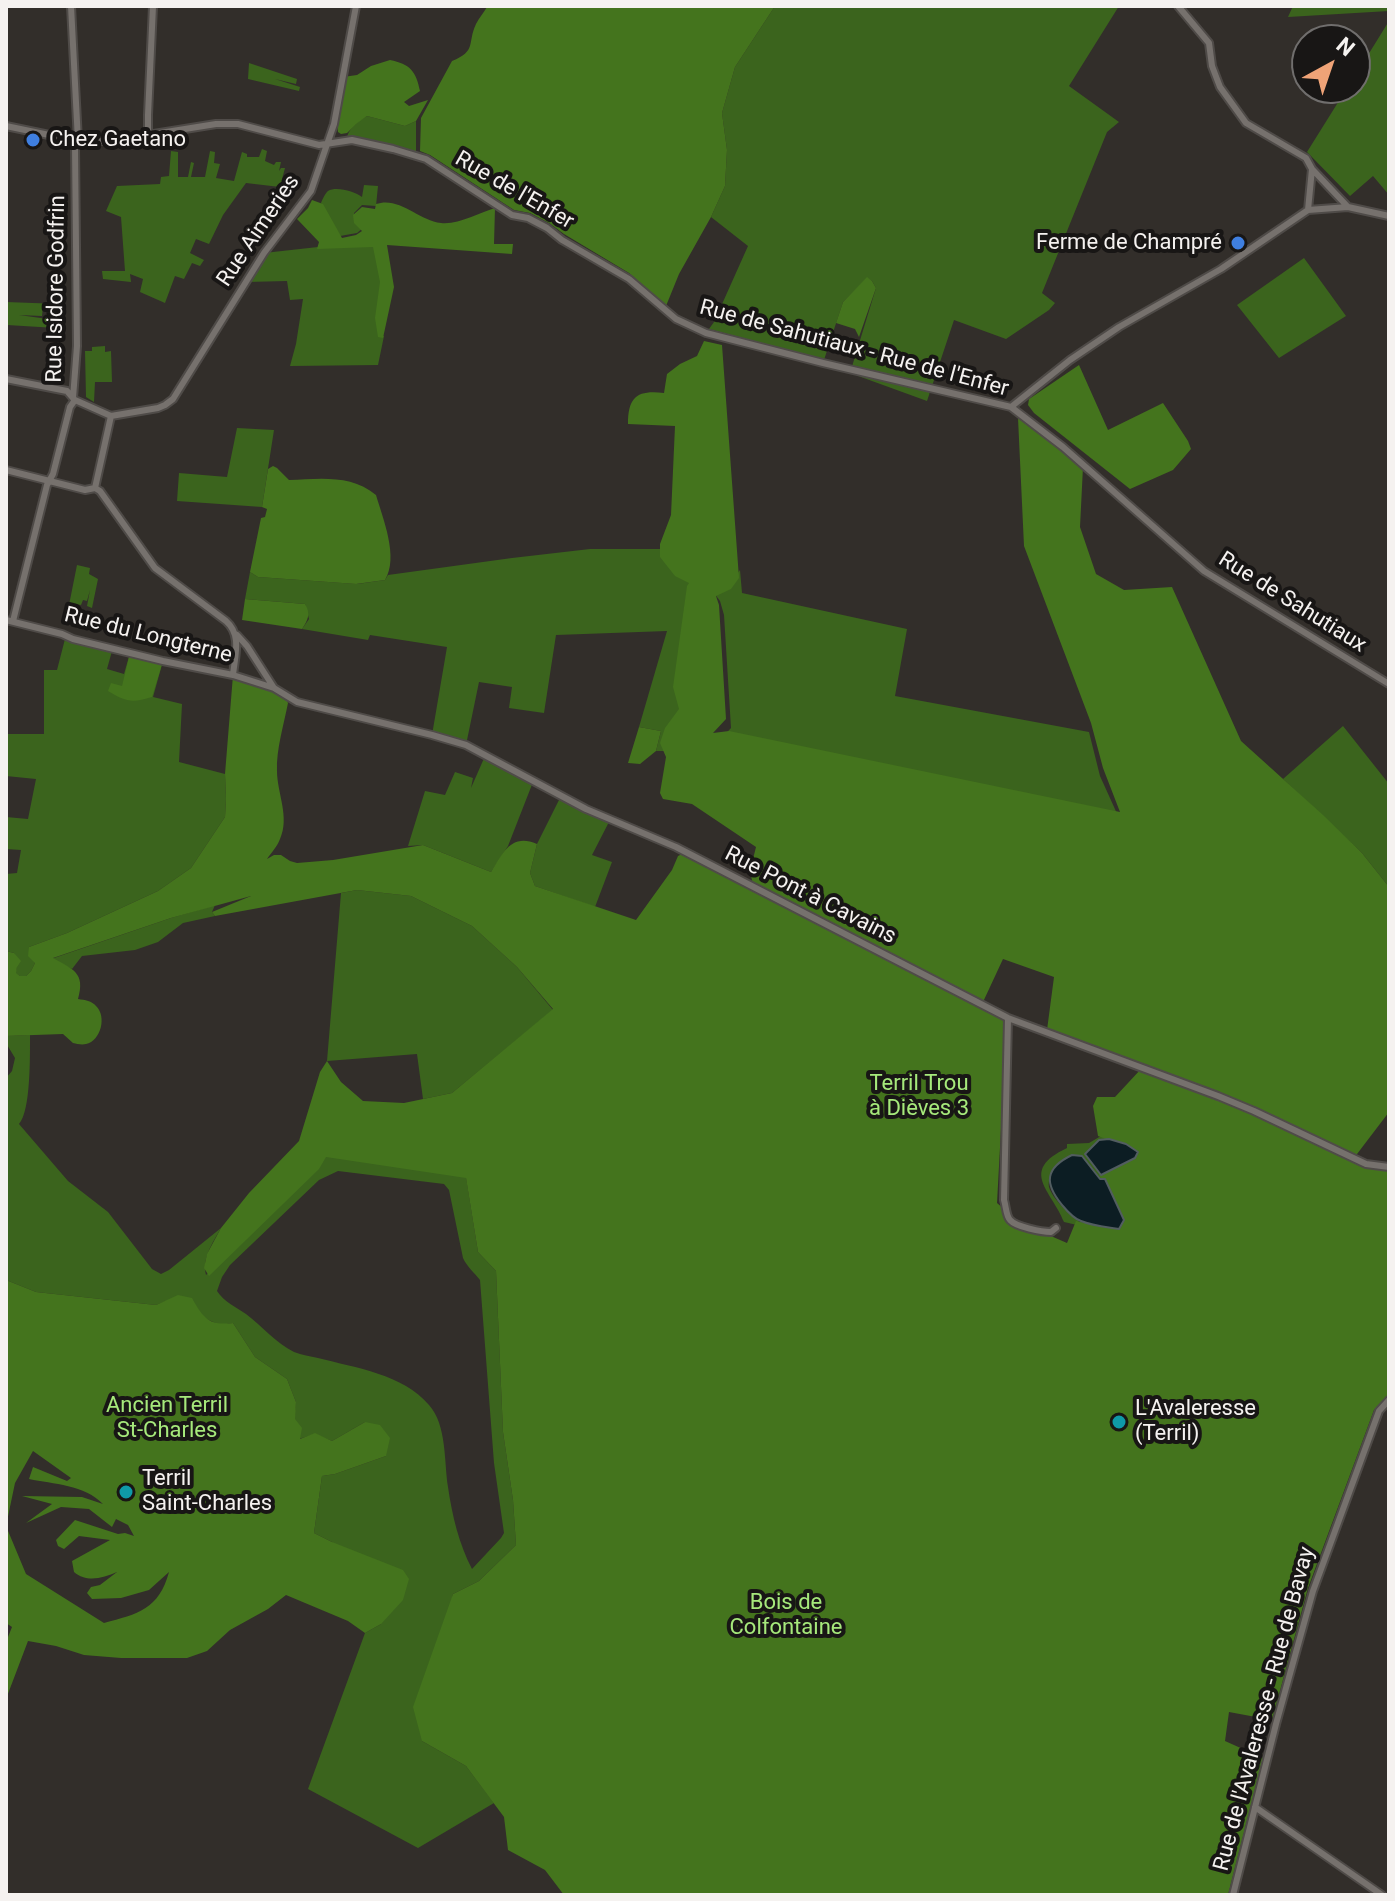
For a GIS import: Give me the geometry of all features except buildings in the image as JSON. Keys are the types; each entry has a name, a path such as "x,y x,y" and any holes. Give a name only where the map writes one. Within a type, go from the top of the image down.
{"street":[{"name":"Rue Isidore Godfrin","path":"9,621 74,399 77,346 75,146 78,141 71,6"},
{"path":"148,134 153,6"},
{"name":"Rue Aimeries","path":"111,416 158,408 173,399 264,253 311,191 334,124 356,6"},
{"path":"1178,6 1209,43 1212,66 1220,87 1246,123 1306,158 1312,169 1348,207"},
{"name":"Rue de l'Enfer","path":"6,126 78,141 110,141 216,124 238,124 319,145 352,140 393,149 426,159 512,215 528,218 547,228 629,279 666,312"},
{"path":"1308,210 1312,169"},
{"path":"1011,407 1070,360 1119,327 1221,269 1308,210 1348,207 1389,216"},
{"name":"Rue de Sahutiaux - Rue de l'Enfer","path":"666,312 706,333 1011,407 1063,447 1178,549"},
{"path":"6,379 67,391 74,399 111,416 95,488"},
{"path":"6,470 85,490 95,488"},
{"path":"95,488 155,568 231,624 274,688"},
{"name":"Rue de Sahutiaux","path":"1178,549 1204,571 1389,684"},
{"name":"Rue du Longterne","path":"9,621 163,661 233,675 274,688"},
{"path":"233,675 237,635"},
{"name":"Rue Pont à Cavains","path":"274,688 297,702 466,745 586,809 676,847 1008,1018 1242,1106 1366,1164 1389,1167"},
{"path":"1008,1018 1004,1200 1008,1218 1014,1223 1045,1232 1056,1228"},
{"name":"Rue de l'Avaleresse - Rue de Bavay","path":"1233,1895 1313,1591 1379,1411 1389,1400"},
{"path":"1255,1807 1382,1895"}],"green space":[{"path":"775,6 1119,6 1069,86 1119,122 1107,132 1042,293 1055,303 1006,339 954,320 927,401 850,373 876,288 867,278 843,302 824,360 709,329 748,246 711,217 725,186 727,150 722,113 735,67"},
{"path":"775,6 735,67 722,113 727,150 725,186 679,274 666,306 629,273 549,223 530,213 514,210 420,151 421,118 452,61 468,50 476,24 487,7"},
{"path":"1293,6 1389,6 1389,11 1288,17"},
{"path":"1389,21 1389,195 1373,176 1350,196 1307,152 1337,104 1371,104 1371,50"},
{"path":"390,60 407,66 418,84 420,91 404,102 409,106 428,100 416,121 405,126 367,116 347,133 338,132 334,124 343,77 357,75 371,66"},
{"path":"249,63 297,79 296,84 275,79 300,87 299,91 248,79"},
{"path":"367,116 405,126 416,121 416,155 346,141 356,123"},
{"path":"262,149 267,151 265,161 274,165 281,162 279,171 285,168 280,187 246,183 223,215 209,244 196,239 190,253 204,260 200,266 192,263 184,279 175,276 165,303 140,292 143,279 130,274 131,282 103,279 102,271 125,271 121,217 106,211 117,186 160,184 161,177 169,176 171,151 178,152 178,177 188,177 191,162 194,163 191,177 205,177 210,151 215,152 214,163 220,164 216,178 234,181 242,152 247,157 259,157"},
{"path":"364,185 378,186 376,206 362,205 354,213 354,221 363,228 357,233 340,236 322,200 328,191 336,189 362,197"},
{"path":"312,200 323,204 342,238 362,231 354,223 353,215 362,207 375,209 376,204 384,202 441,223 461,220 495,208 494,244 513,244 512,254 387,245 394,287 383,338 378,337 375,318 380,282 373,247 317,249 319,242 297,219"},
{"path":"374,245 381,279 379,334 384,336 378,365 290,366 303,299 290,300 287,281 246,282 264,253"},
{"path":"1304,258 1346,316 1279,358 1237,305"},
{"path":"867,277 876,288 859,337 855,329 836,323 843,302"},
{"path":"6,302 60,304 61,307 43,306 42,316 19,315 55,320 56,328 7,325"},
{"path":"704,341 722,345 739,578 731,589 716,596 726,719 713,733 729,731 1120,812 1103,768 1091,723 1024,546 1018,418 1083,467 1080,527 1096,574 1124,590 1172,587 1241,741 1362,853 1389,887 1389,1112 1354,1158 1260,1110 1047,1030 1054,977 1003,959 983,1002 753,885 750,871 756,847 692,804 663,799 660,793 666,757 660,743 665,728 679,709 673,687 689,583 675,576 660,557 660,544 671,515 675,426 628,424 628,415 636,397 647,393 664,393 667,374 697,356"},
{"path":"105,346 105,352 111,351 112,382 95,382 94,402 86,397 85,351"},
{"path":"1079,365 1108,430 1163,403 1191,449 1173,470 1130,489 1034,413 1028,405 1029,399"},
{"path":"237,428 274,430 262,507 177,501 179,473 227,477"},
{"path":"273,466 289,480 345,481 376,495 390,549 389,571 385,580 356,584 258,577 250,572 261,518 265,517 267,509 262,507 268,469"},
{"path":"590,549 661,549 732,581 740,570 742,593 907,629 895,696 1089,732 1100,776 1119,818 718,742 731,728 724,615 714,593 686,718 666,751 656,751 661,731 639,727 667,631 556,635 544,713 509,708 512,687 479,682 466,745 432,735 447,647 370,635 368,640 302,629 309,619 305,604 245,599 250,572 258,577 357,584 385,580 388,575"},
{"path":"77,565 90,568 89,574 98,579 92,608 87,606 90,590 87,601 83,600 81,605 75,604 73,611 68,610"},
{"path":"245,599 305,604 307,620 302,629 242,620"},
{"path":"65,639 112,651 107,669 124,674 130,653 163,661 153,697 182,704 179,762 225,774 225,817 191,868 158,891 29,947 35,963 26,976 20,976 15,973 14,953 6,951 6,874 17,873 21,850 6,849 6,817 28,819 36,779 6,776 6,734 44,734 44,670 57,670"},
{"path":"130,653 163,661 152,697 129,700 108,691 111,683 122,686"},
{"name":"Bois de Colfontaine","path":"233,675 285,695 288,703 277,763 283,831 267,859 281,855 297,863 333,860 423,845 491,872 509,847 528,841 537,844 530,873 535,886 636,920 672,870 678,856 684,853 1007,1019 997,1203 1007,1217 1067,1243 1076,1221 1117,1229 1121,1219 1099,1175 1132,1158 1098,1136 1093,1106 1097,1097 1115,1097 1141,1069 1251,1111 1348,1159 1389,1167 1389,1395 1374,1410 1308,1588 1272,1720 1229,1712 1225,1741 1263,1758 1228,1895 564,1895 545,1870 508,1850 504,1817 466,1766 422,1741 413,1707 453,1594 479,1581 516,1545 503,1432 496,1271 478,1252 466,1178 326,1157 319,1169 209,1276 204,1268 207,1254 221,1228 249,1193 299,1141 320,1072 327,1061 341,1082 363,1101 404,1103 452,1093 553,1009 517,967 472,926 411,896 357,890 215,916 212,912 251,896 171,918 53,958 76,972 80,983 78,999 92,1003 99,1010 102,1022 99,1033 91,1042 83,1044 73,1043 63,1034 6,1036 6,951 14,953 21,961 16,973 26,976 35,963 28,956 29,947 158,891 191,868 225,817 225,774"},
{"path":"1343,726 1389,784 1389,887 1362,853 1283,779"},
{"path":"639,727 661,731 656,751 640,764 628,763"},
{"path":"485,756 533,782 508,846 491,872 423,845 408,846 425,791 445,795 455,772 473,778 471,788"},
{"path":"561,796 610,820 592,855 612,862 595,907 535,886 530,873 537,844"},
{"path":"357,890 411,896 472,926 517,967 553,1010 452,1093 423,1099 417,1054 327,1061 341,893"},
{"path":"215,905 212,912 215,916 183,923 158,942 135,950 82,956 72,969 51,959 171,918"},
{"path":"30,1035 28,1095 19,1124 68,1181 108,1212 152,1269 161,1274 221,1228 207,1257 206,1275 315,1169 323,1153 466,1177 478,1252 496,1271 503,1432 516,1545 479,1581 453,1594 422,1741 466,1766 494,1803 418,1848 308,1789 365,1633 381,1624 332,1542 314,1533 322,1476 386,1456 365,1422 332,1441 315,1434 299,1439 294,1419 296,1402 287,1379 255,1357 233,1323 220,1325 166,1301 156,1305 36,1292 6,1280 6,1078 12,1071 15,1058 6,1043 6,1036","holes":["338,1171 444,1184 449,1190 463,1258 480,1280 494,1463 504,1533 472,1569 454,1519 442,1433 429,1405 418,1394 392,1379 294,1352 217,1291 230,1265 319,1180"]},
{"path":"1101,1136 1109,1139 1105,1179 1100,1179 1082,1156 1070,1156 1062,1161 1050,1178 1049,1187 1054,1197 1079,1221 1077,1225 1064,1222 1043,1182 1041,1173 1044,1165 1067,1148 1067,1144 1089,1143"},
{"name":"Ancien Terril St-Charles","path":"6,1280 36,1292 156,1305 178,1295 192,1298 203,1315 212,1322 233,1323 255,1357 287,1379 296,1402 295,1419 302,1428 300,1439 315,1433 332,1441 365,1422 380,1425 390,1438 386,1456 322,1476 314,1533 403,1570 409,1579 403,1600 381,1624 365,1633 348,1621 286,1595 230,1630 207,1651 187,1658 84,1655 28,1641 6,1699 6,1642 12,1627 6,1623","holes":["33,1451 71,1478 67,1481 33,1467 29,1479 78,1489 103,1504 82,1497 22,1496 52,1504 26,1523 61,1507 89,1509 112,1527 116,1519 128,1525 134,1536 75,1520 56,1540 58,1546 64,1549 79,1536 110,1540 72,1561 74,1572 84,1577 101,1578 117,1572 100,1585 91,1587 87,1593 92,1599 121,1598 149,1590 169,1572 153,1602 137,1613 104,1623 26,1574 6,1526 15,1483"]}],"shaded area":[{"path":"1109,1139 1138,1152 1135,1158 1101,1175 1085,1154 1099,1140"},
{"path":"1072,1155 1082,1156 1100,1179 1105,1179 1124,1220 1119,1229 1078,1220 1056,1197 1050,1183 1052,1171"}],"place":[{"name":"Chez Gaetano","path":"33,140"},
{"name":"Ferme de Champré","path":"1238,243"},
{"name":"L'Avaleresse (Terril)","path":"1119,1422"},
{"name":"Terril Saint-Charles","path":"126,1492"}],"park label":[{"name":"Terril Trou à Dièves 3","path":"919,1096"}]}
